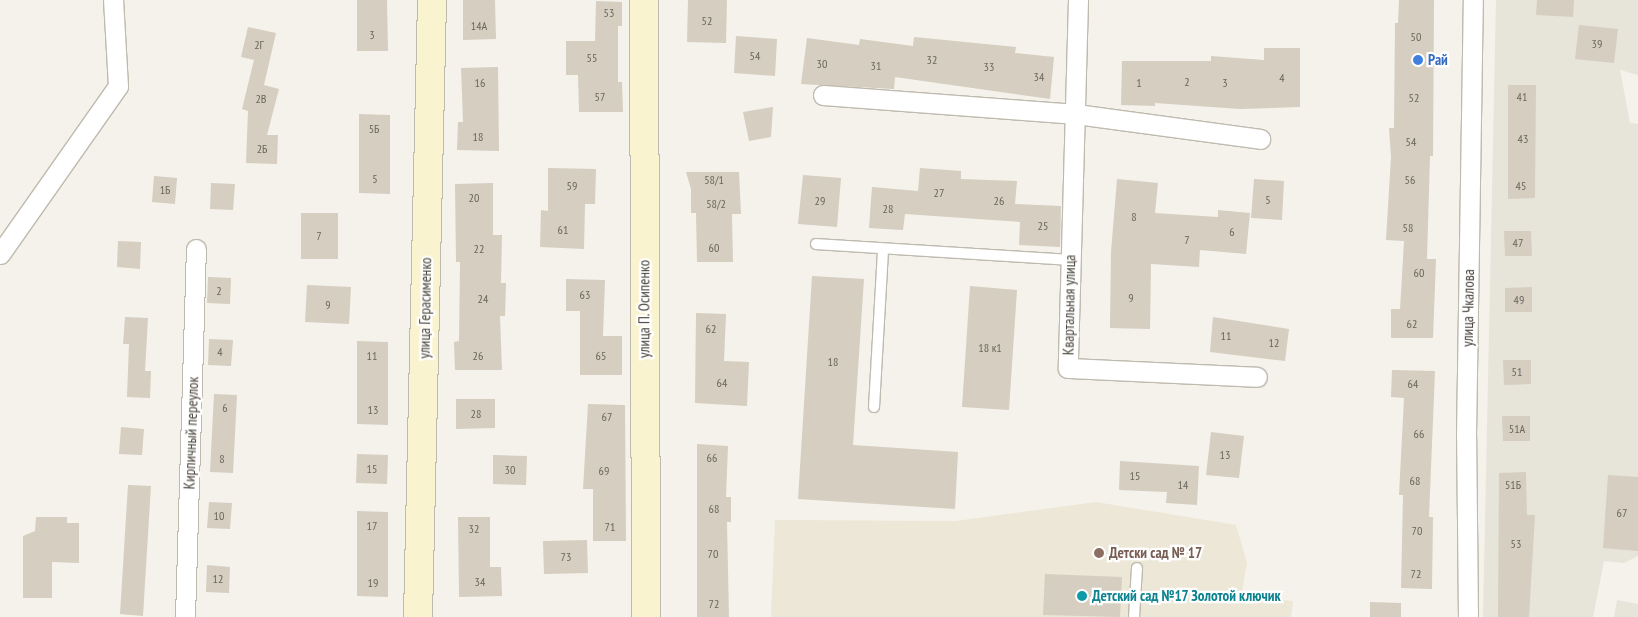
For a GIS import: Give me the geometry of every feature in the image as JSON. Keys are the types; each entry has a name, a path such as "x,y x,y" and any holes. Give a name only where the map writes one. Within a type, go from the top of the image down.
{"main road":[{"name":"улица Герасименко","path":"418,617 432,0"},
{"name":"улица П. Осипенко","path":"644,0 646,617"}],"street":[{"path":"0,254 118,86 114,0"},
{"name":"Квартальная улица","path":"1078,0 1068,368 1256,377"},
{"name":"улица Чкалова","path":"1468,617 1466,436 1473,0"},
{"path":"823,95 1076,114 1260,139"},
{"name":"Кирпичный переулок","path":"186,617 196,249"}],"lane":[{"path":"816,244 1070,260"},
{"path":"874,408 883,248"},
{"path":"1134,617 1137,568"}],"shaded area":[{"path":"1496,0 1638,0 1638,75 1620,70 1630,123 1638,124 1638,556 1624,563 1604,561 1593,617 1483,617"},
{"name":"Детски сад № 17","path":"1096,502 1236,525 1247,563 1241,597 1293,601 1291,617 771,617 775,520 956,521"},
{"path":"1617,600 1638,604 1638,617 1614,617"}],"building":[{"path":"357,0 387,0 388,51 357,51"},
{"path":"463,0 495,0 496,39 463,40"},
{"path":"688,0 727,0 726,43 687,42"},
{"path":"1399,0 1434,0 1433,156 1430,156 1427,259 1436,259 1433,338 1391,338 1391,309 1400,309 1404,241 1386,240 1391,157 1389,128 1394,128 1395,23 1398,23"},
{"path":"1537,0 1574,0 1573,17 1536,15"},
{"path":"596,1 622,2 622,26 618,26 618,82 622,82 623,112 579,112 578,75 566,75 566,41 595,41"},
{"path":"1579,25 1618,29 1614,63 1575,59"},
{"path":"248,27 276,33 264,85 279,89 267,135 278,135 277,164 246,163 248,111 242,109 254,60 241,57"},
{"path":"736,36 777,39 775,76 734,73"},
{"path":"914,37 1016,47 1015,53 1054,57 1050,99 895,77 894,89 801,84 807,38 859,45 860,39 913,46"},
{"path":"1264,48 1300,48 1300,107 1240,109 1155,103 1155,106 1121,105 1122,61 1211,61 1211,56 1264,60"},
{"path":"498,67 499,151 457,150 458,122 463,122 461,68"},
{"path":"1508,85 1536,85 1535,198 1508,199"},
{"path":"773,107 771,137 749,141 743,112"},
{"path":"359,114 390,115 390,194 359,193"},
{"path":"548,168 596,169 595,204 585,204 584,249 540,247 541,210 548,211"},
{"path":"920,168 961,171 961,179 1017,181 1015,204 1061,206 1060,247 1019,245 1020,222 905,214 903,230 869,228 872,187 918,191"},
{"path":"686,172 739,172 741,214 732,214 733,262 697,262 696,213 691,213 691,189"},
{"path":"803,175 841,178 837,227 798,224"},
{"path":"154,176 177,178 175,204 152,202"},
{"path":"1117,179 1158,183 1155,213 1218,217 1218,210 1250,213 1246,254 1200,250 1199,267 1151,264 1150,329 1110,328 1111,252"},
{"path":"1254,179 1284,181 1282,220 1251,218"},
{"path":"211,183 235,184 233,210 210,209"},
{"path":"493,183 493,235 502,235 501,283 506,283 505,316 500,316 502,370 455,370 454,342 459,341 460,262 456,262 455,184"},
{"path":"301,213 338,213 338,259 301,259"},
{"path":"1504,231 1531,231 1532,256 1505,256"},
{"path":"118,241 141,242 140,269 117,267"},
{"path":"812,276 864,279 853,445 958,452 955,509 798,499"},
{"path":"208,277 231,278 230,304 207,303"},
{"path":"566,279 605,280 603,336 622,336 622,375 580,375 580,311 566,311"},
{"path":"307,285 351,287 349,324 305,322"},
{"path":"970,286 1017,290 1009,410 962,407"},
{"path":"1532,287 1532,312 1505,312 1505,288"},
{"path":"696,313 726,314 724,361 749,362 747,406 695,403"},
{"path":"125,317 148,318 145,371 151,371 150,398 127,397 129,344 123,344"},
{"path":"1213,317 1289,329 1285,361 1210,352"},
{"path":"209,339 233,340 231,366 208,365"},
{"path":"357,341 388,342 388,425 357,424"},
{"path":"1503,360 1531,360 1531,384 1504,385"},
{"path":"1392,370 1435,371 1429,517 1433,517 1432,589 1401,588 1403,495 1399,495 1404,398 1391,397"},
{"path":"214,394 237,395 233,473 210,472"},
{"path":"456,399 495,399 495,428 456,429"},
{"path":"588,404 625,405 626,541 593,541 593,489 583,489"},
{"path":"1502,416 1530,416 1530,441 1503,441"},
{"path":"121,427 144,429 142,455 119,454"},
{"path":"1211,432 1244,436 1239,478 1206,475"},
{"path":"697,444 728,446 726,497 731,497 731,522 727,522 729,617 697,617"},
{"path":"357,454 388,455 387,484 356,483"},
{"path":"493,455 527,456 526,485 493,484"},
{"path":"1120,461 1199,466 1197,505 1166,503 1167,492 1119,490"},
{"path":"1526,472 1527,515 1535,515 1529,617 1498,617 1499,473"},
{"path":"1608,475 1638,477 1638,551 1603,548"},
{"path":"128,485 151,486 143,616 120,614"},
{"path":"209,502 232,503 230,529 207,528"},
{"path":"357,511 388,512 388,597 357,596"},
{"path":"36,517 67,517 67,523 79,523 79,563 52,562 52,598 23,598 23,536 35,531"},
{"path":"458,517 490,517 490,567 501,567 502,596 459,597"},
{"path":"587,540 588,573 544,574 543,541"},
{"path":"207,565 230,567 229,593 206,592"},
{"name":"Детский сад №17 Золотой ключик","path":"1045,574 1122,577 1120,617 1043,615"},
{"path":"1370,602 1401,603 1401,617 1370,617"}],"place":[{"name":"Рай","path":"1418,60"},
{"name":"Детски сад № 17","path":"1099,553"},
{"name":"Детский сад №17 Золотой ключик","path":"1082,596"}]}
